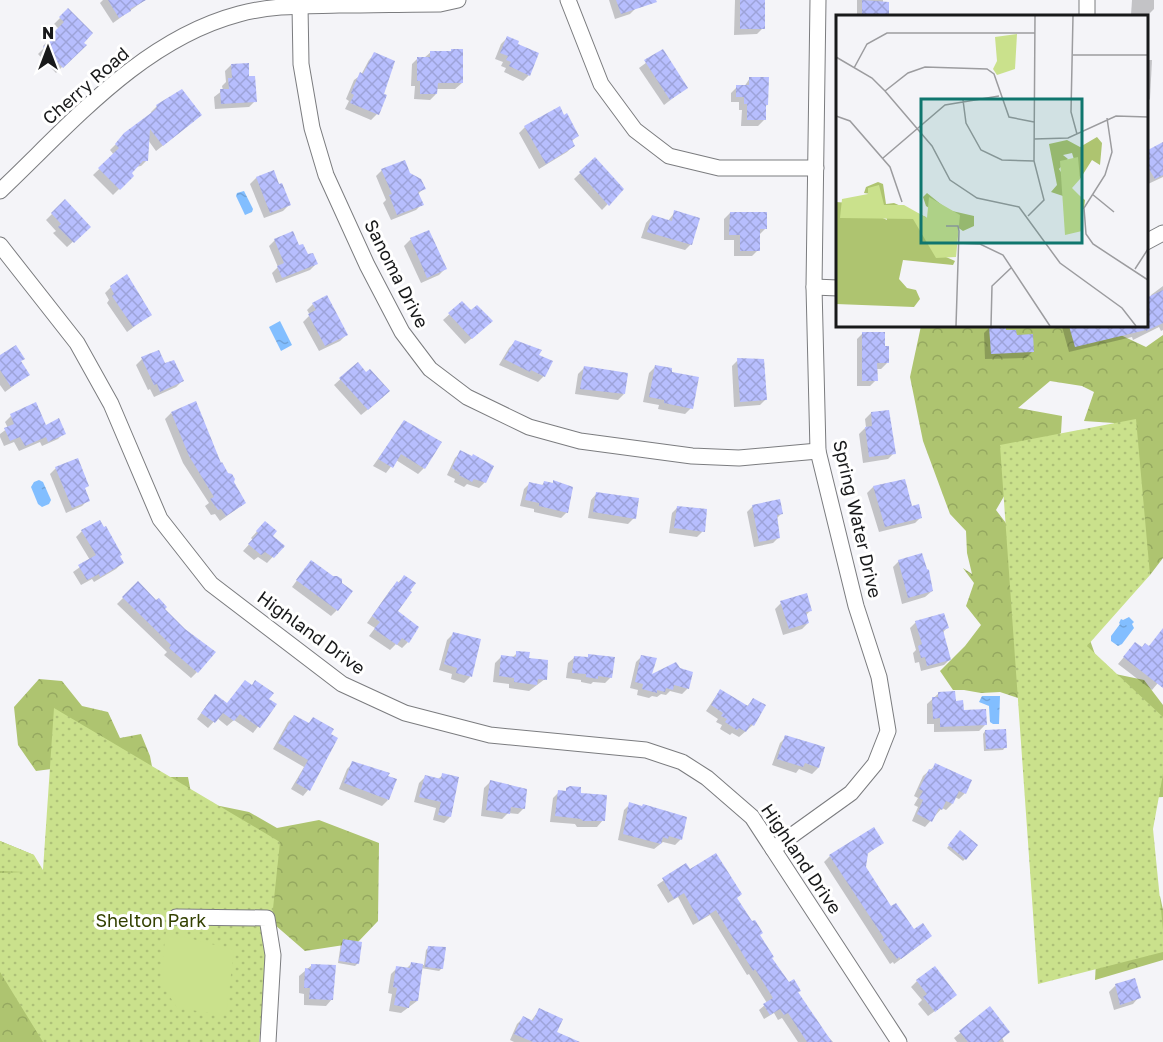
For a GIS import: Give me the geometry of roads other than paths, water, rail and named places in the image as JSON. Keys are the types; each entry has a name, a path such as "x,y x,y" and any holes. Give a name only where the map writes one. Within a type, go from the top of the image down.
{"street":[{"name":"Cherry Road","path":"0,191 116,81 173,41 210,23 240,13 300,6 440,4 458,0"},
{"path":"568,0 601,84 635,130 669,156 719,168 816,168"},
{"name":"Spring Water Drive","path":"773,849 851,793 875,764 888,731 879,677 856,606 818,451 814,287 818,0"},
{"name":"Sanoma Drive","path":"300,6 301,64 312,128 326,175 367,265 402,332 430,369 467,397 529,427 580,441 692,456 739,458 818,451"},
{"path":"1148,241 1163,233"},
{"name":"Highland Drive","path":"0,244 77,343 111,404 160,519 210,584 342,684 405,713 490,735 646,750 682,762 707,778 752,817 898,1042"},
{"path":"814,287 836,288"},
{"path":"176,917 267,918 273,955 268,1042"}],"water":[{"path":"244,191 253,209 245,215 236,196 237,193"},
{"path":"280,321 292,345 281,351 269,327"},
{"path":"39,480 43,482 51,500 49,504 42,507 38,504 31,487"},
{"path":"1129,617 1134,622 1132,624 1134,628 1118,646 1111,641 1111,636 1121,619"},
{"path":"982,696 1000,696 999,724 990,722 989,706 979,702"}],"park label":[{"name":"Shelton Park","path":"151,921"}]}
